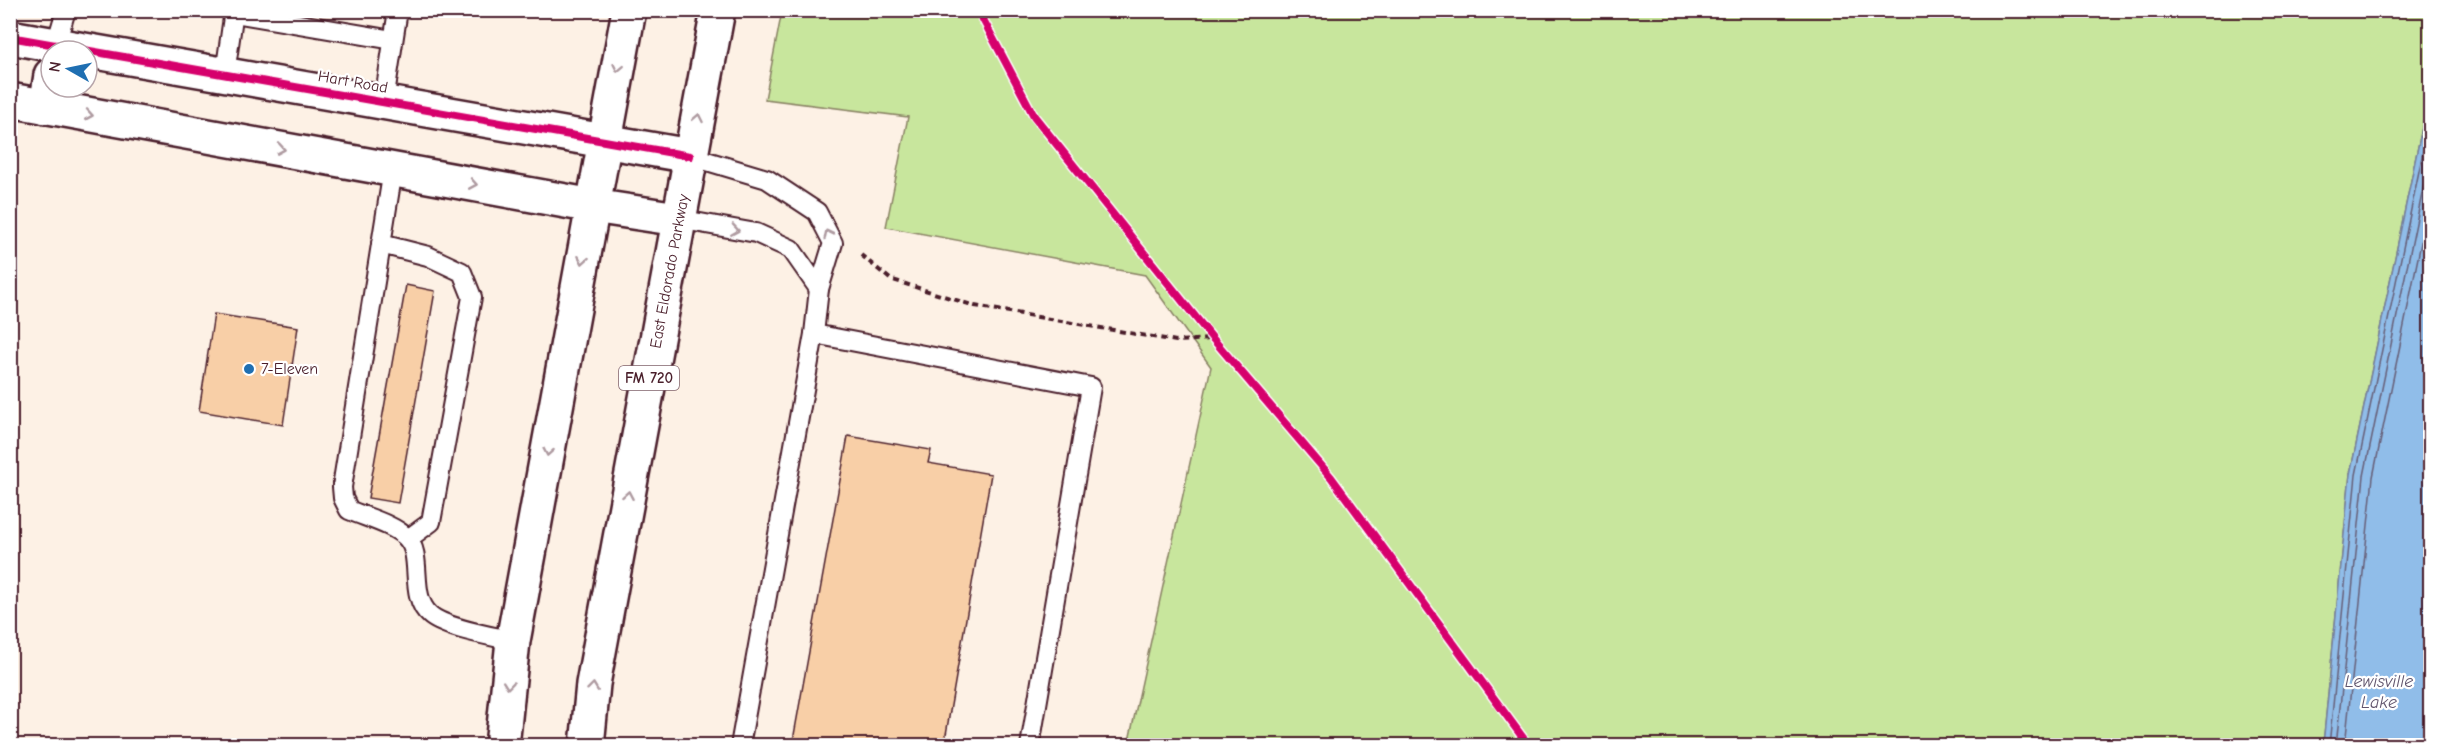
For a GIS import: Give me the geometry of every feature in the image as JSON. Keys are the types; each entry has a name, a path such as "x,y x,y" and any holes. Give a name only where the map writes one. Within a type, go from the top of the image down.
{"main road":[{"path":"502,746 513,641 629,10"},
{"name":"East Eldorado Parkway","path":"587,746 593,684 718,10"},
{"name":"Hart Road","path":"10,37 39,50"},
{"name":"Hart Road","path":"99,61 225,74 604,139 690,156"},
{"path":"46,107 47,99"},
{"path":"10,100 593,206 678,219"}],"lane":[{"path":"59,39 66,10"},
{"path":"384,101 398,10"},
{"path":"225,74 234,12 393,40"},
{"path":"690,156 767,179 817,212 833,243 819,289 814,334 740,746"},
{"path":"393,170 342,487 343,498 349,510 388,527 408,539 415,559 419,600 429,615 441,622 513,641"},
{"path":"678,219 756,233 791,249 819,289"},
{"path":"381,244 428,256 462,272 472,297 431,522 408,539"},
{"path":"814,334 1091,387 1030,746"}],"path":[{"path":"861,255 890,279 975,306 1176,341 1213,339"}],"green space":[{"path":"782,11 2430,11 2430,89 2350,474 2323,745 1131,745 1129,741 1211,367 1145,275 886,227 908,117 765,99"}],"water":[{"name":"Lewisville Lake","path":"2430,89 2430,745 2323,745 2350,474"}],"building":[{"path":"406,285 435,291 398,503 368,498"},
{"name":"7-Eleven","path":"214,314 298,327 283,425 199,411"},
{"path":"848,436 931,450 928,463 991,474 944,746 792,746"}],"cycle path":[{"path":"978,10 1034,116 1213,339 1331,477 1529,746"},
{"path":"10,37 690,156"}],"place":[{"name":"7-Eleven","path":"249,369"}]}
